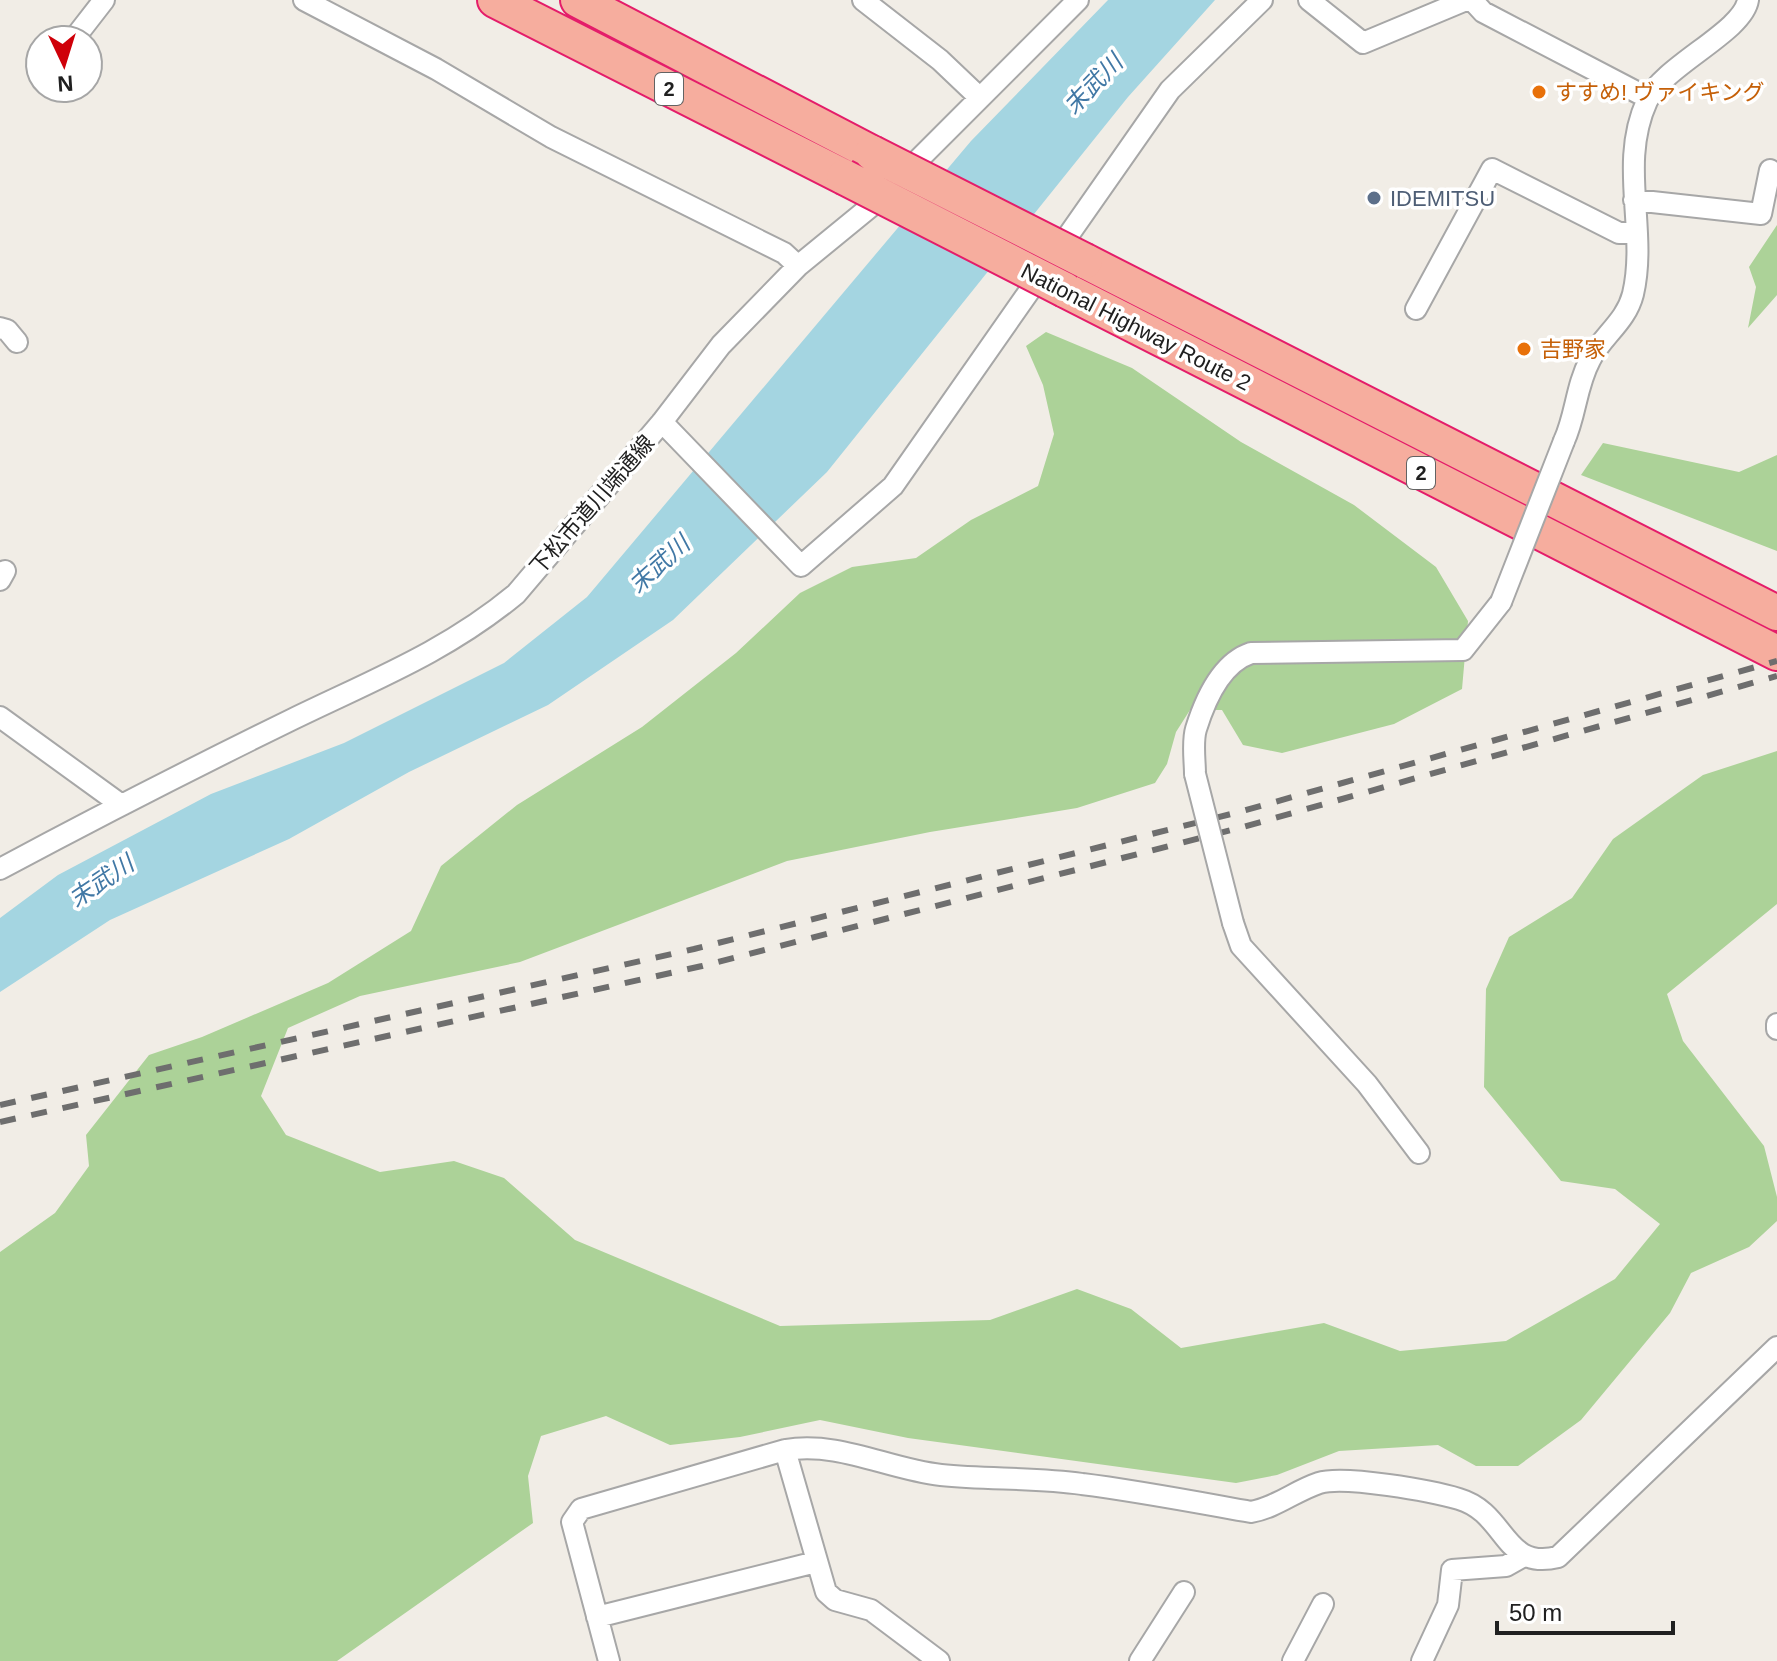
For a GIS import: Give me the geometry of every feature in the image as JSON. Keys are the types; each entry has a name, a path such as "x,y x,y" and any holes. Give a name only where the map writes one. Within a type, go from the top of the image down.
{"highway":[{"name":"National Highway Route 2","path":"495,0 1777,653"},
{"name":"National Highway Route 2","path":"578,0 1777,613"}],"street":[{"path":"85,24 104,0"},
{"path":"304,0 436,69 551,137 784,253 798,266"},
{"path":"863,0 940,60 980,98"},
{"name":"下松市道川端通線","path":"0,869 120,804 437,651 489,616 516,594 668,428 721,345 798,266 875,203 1078,0"},
{"path":"668,428 801,566 893,486 1170,90 1262,0"},
{"path":"1309,0 1363,43 1469,0 1483,12 1648,98"},
{"path":"1419,1153 1367,1084 1241,946 1195,774 1195,731 1225,667 1239,657 1251,653 1463,650 1501,602 1571,425 1576,393 1590,359 1624,317 1633,293 1636,233 1631,164 1635,135 1648,98 1699,48 1733,25 1747,8 1748,0"},
{"path":"1416,309 1492,169 1619,233 1636,233"},
{"path":"1634,200 1761,214 1770,170"},
{"path":"0,328 7,330 17,342"},
{"path":"0,717 120,804"},
{"path":"609,1661 572,1522 581,1509 785,1450 806,1447 844,1450 887,1466 940,1475 1079,1483 1251,1512 1270,1509 1316,1484 1337,1478 1461,1499 1484,1511 1522,1557 1539,1562 1558,1557 1777,1347"},
{"path":"785,1450 826,1592 835,1600 871,1610 939,1661"},
{"path":"1422,1661 1448,1605 1452,1570 1506,1566 1522,1557"},
{"path":"597,1617 816,1562"},
{"path":"1140,1661 1184,1592"},
{"path":"1293,1661 1323,1604"}],"green space":[{"path":"1777,225 1777,295 1748,328 1756,287 1749,267"},
{"path":"1046,332 1132,368 1241,442 1354,505 1436,567 1468,621 1462,689 1394,724 1282,753 1243,745 1222,710 1190,710 1176,732 1167,764 1155,783 1077,808 930,832 787,861 520,962 360,996 288,1028 261,1096 286,1135 380,1172 454,1161 504,1178 575,1240 780,1326 990,1320 1077,1289 1131,1309 1181,1348 1324,1323 1400,1351 1506,1341 1615,1279 1660,1224 1615,1189 1561,1181 1484,1087 1486,989 1509,937 1572,898 1613,839 1703,775 1777,751 1777,904 1667,994 1683,1041 1764,1146 1777,1197 1777,1221 1749,1247 1691,1273 1670,1313 1581,1420 1518,1466 1476,1466 1438,1445 1339,1451 1277,1475 1236,1483 908,1438 820,1420 740,1437 670,1445 606,1416 541,1436 528,1476 533,1523 337,1661 0,1661 0,1252 55,1213 89,1166 86,1135 149,1055 202,1037 328,983 411,931 441,866 517,805 642,727 736,653 800,593 852,567 916,558 971,520 1038,486 1054,434 1043,385 1026,346"},
{"path":"1603,443 1739,472 1777,455 1777,551 1581,475"}],"water":[{"name":"末武川","path":"1108,0 1215,0 1128,97 827,472 673,620 548,705 409,772 289,839 110,920 0,992 0,918 58,875 211,794 344,743 504,663 587,597 971,141"}],"railway":[{"path":"0,1105 694,949 1239,812 1777,661"},
{"path":"0,1122 702,966 1243,827 1777,676"}],"place":[{"name":"すすめ! ヴァイキング","path":"1539,92"},
{"name":"IDEMITSU","path":"1374,198"},
{"name":"吉野家","path":"1524,349"}]}
